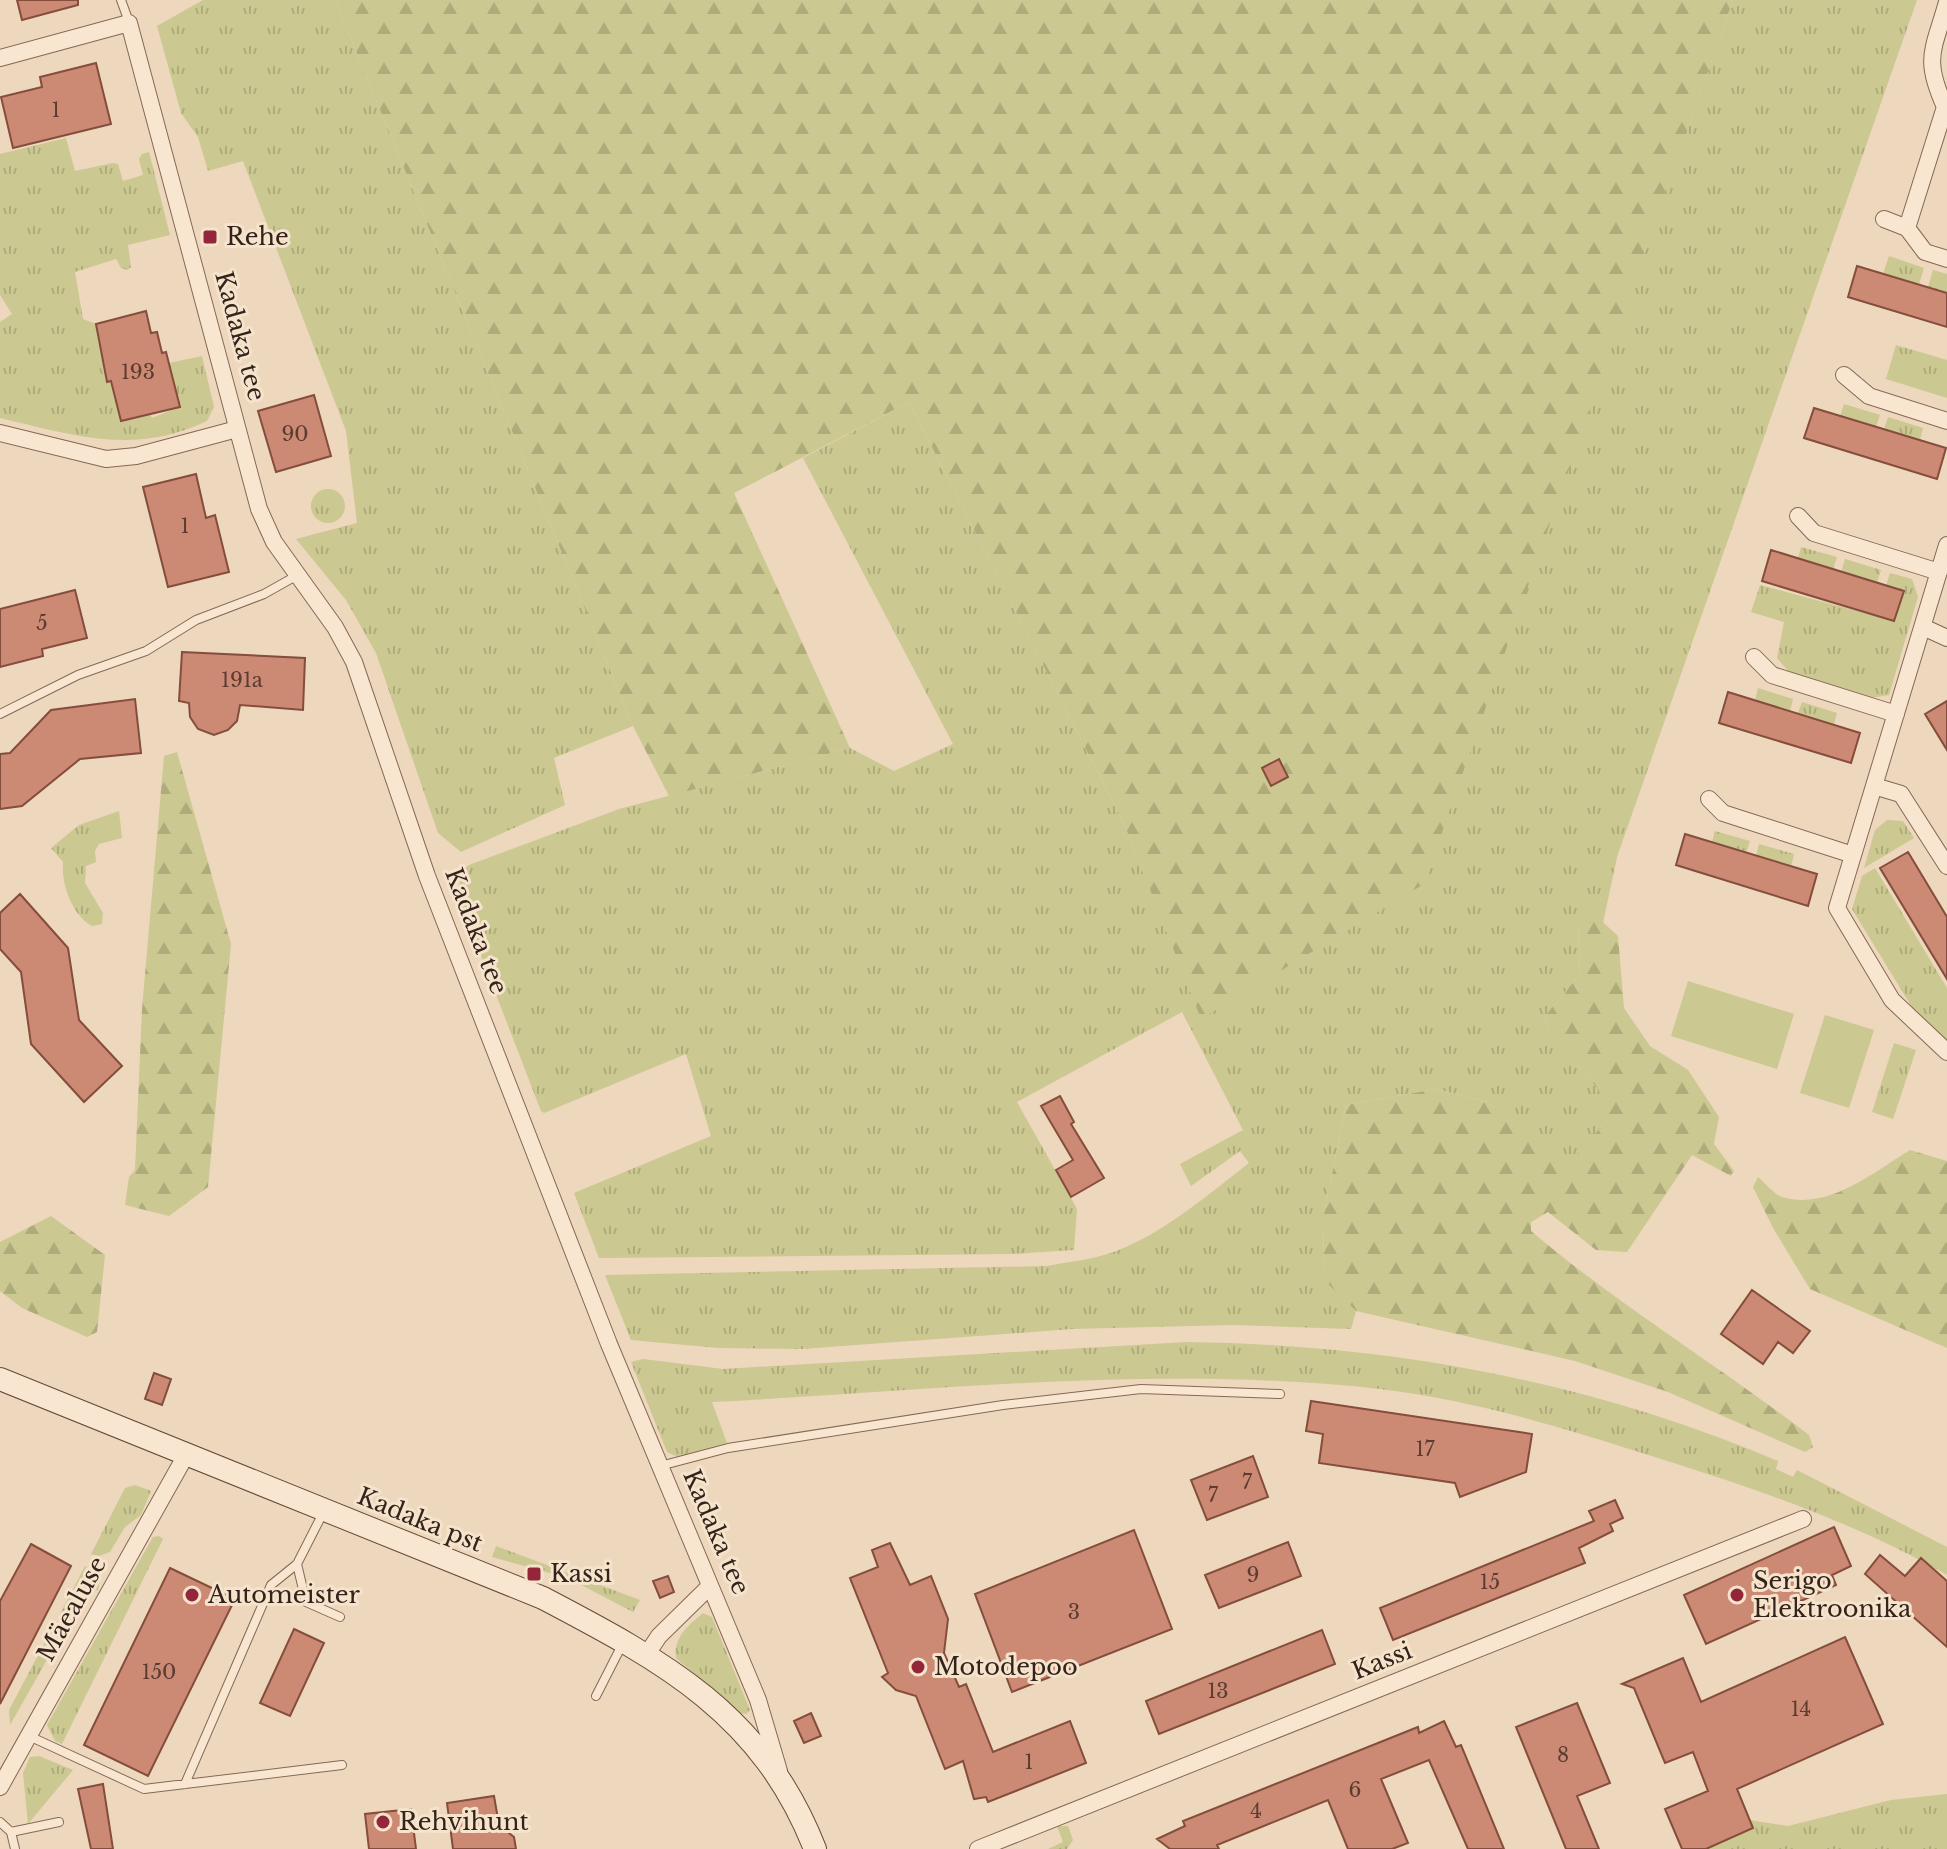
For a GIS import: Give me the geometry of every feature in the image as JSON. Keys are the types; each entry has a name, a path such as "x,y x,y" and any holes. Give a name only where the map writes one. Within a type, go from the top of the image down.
{"main road":[{"name":"Kadaka pst","path":"0,1379 543,1598 647,1654 717,1706 752,1740 780,1775"},
{"name":"Kadaka tee","path":"780,1775 815,1849"}],"street":[{"path":"1907,228 1945,107 1930,74 1931,57 1947,2"},
{"path":"0,58 129,23"},
{"name":"Kadaka tee","path":"129,23 259,509 296,576 335,627 354,662 438,904 660,1466 758,1700 780,1775"},
{"path":"1884,219 1907,228 1925,252 1947,259"},
{"path":"1844,375 1869,396 1947,421"},
{"path":"0,433 106,459 136,456 237,429"},
{"path":"1798,516 1814,533 1939,572"},
{"path":"1947,545 1837,908 1892,1000 1947,1052"},
{"path":"1923,627 1947,638"},
{"path":"1754,657 1772,675 1896,714"},
{"path":"1874,786 1901,794 1947,866"},
{"path":"1709,799 1723,813 1853,855"},
{"name":"Mäealuse","path":"0,1787 186,1455"},
{"name":"Kassi","path":"978,1849 1803,1519"},
{"path":"647,1654 659,1636 710,1586"}],"lane":[{"path":"121,0 129,23"},
{"path":"0,714 78,675 146,651 196,620 264,594 296,576"},
{"path":"660,1466 728,1448 1003,1405 1141,1389 1280,1394"},
{"path":"185,1784 271,1585 297,1564 324,1510"},
{"path":"297,1564 306,1602 340,1617"},
{"path":"596,1696 624,1641"},
{"path":"29,1736 144,1789 342,1765"},
{"path":"0,1822 11,1832 15,1849"},
{"path":"11,1832 59,1822"}],"green space":[{"path":"203,0 335,0 633,726 554,758 565,805 461,852 438,833 376,653 346,600 296,539 357,523 346,431 243,161 208,171 198,137 181,113 157,26"},
{"path":"335,0 1733,0 1424,884 1201,1019 1124,824 909,402 734,493 850,748 669,796 633,726"},
{"path":"1733,0 1917,0 1617,857 1603,923 1596,916 1578,922 1580,974 1545,1016 1551,1034 1607,1100 1607,1120 1572,1161 1487,1102 1436,1089 1346,1105 1324,1214 1323,1278 1356,1311 1351,1329 1232,1325 1072,1329 802,1349 719,1348 631,1340 605,1275 1047,1266 1116,1251 1174,1220 1249,1163 1240,1151 1191,1186 1180,1164 1243,1130 1182,1012 1017,1102 1077,1209 1074,1250 1010,1254 599,1258 574,1193 711,1136 686,1054 544,1113 541,1111 458,896 461,872 469,865 619,809 850,748 894,771 953,744 803,458 909,402 1124,824 1201,1018 1423,884"},
{"path":"66,138 75,171 118,164 123,181 143,175 139,159 149,152 170,235 128,245 131,267 127,270 121,268 116,259 75,272 83,319 96,324 106,382 111,381 121,421 150,414 152,418 179,407 169,363 202,356 214,407 207,421 180,432 129,440 78,436 0,418 0,322 12,314 0,295 0,154"},
{"path":"1889,256 1924,268 1919,284 1883,274"},
{"path":"1933,270 1947,274 1947,293 1928,287"},
{"path":"1896,345 1947,360 1947,398 1886,379"},
{"path":"1844,404 1880,415 1876,427 1840,416"},
{"path":"1888,417 1923,428 1920,440 1884,429"},
{"path":"328,489 340,494 345,506 340,518 328,523 316,518 311,506 316,494"},
{"path":"1801,547 1837,557 1833,569 1798,558"},
{"path":"1845,559 1881,570 1877,583 1841,572"},
{"path":"1890,573 1912,579 1918,597 1889,695 1871,698 1789,672 1777,658 1784,622 1751,612 1760,585 1894,621 1903,591 1886,585"},
{"path":"1758,688 1793,699 1790,711 1755,700"},
{"path":"1802,702 1837,713 1834,724 1798,713"},
{"path":"177,752 231,944 208,1187 169,1216 125,1205 129,1177 135,1170 142,1009 164,756"},
{"path":"119,811 122,838 99,844 95,851 96,862 86,866 85,883 103,913 102,924 92,926 74,907 66,889 63,862 51,848 79,825"},
{"path":"1887,820 1903,821 1914,838 1864,868 1875,830"},
{"path":"1715,831 1750,841 1746,853 1712,842"},
{"path":"1759,844 1794,854 1791,867 1756,856"},
{"path":"1875,868 1947,988 1947,1045 1916,1014 1852,909 1862,876"},
{"path":"1584,915 1596,916 1618,936 1624,1008 1650,1046 1688,1070 1719,1117 1714,1144 1734,1171 1731,1176 1692,1155 1627,1252 1596,1250 1548,1212 1531,1222 1531,1231 1598,1284 1809,1435 1813,1447 1805,1452 1668,1392 1575,1361 1356,1311 1323,1279 1324,1214 1346,1105 1436,1089 1487,1102 1572,1160 1607,1120 1607,1100 1551,1034 1545,1016 1580,974 1578,922"},
{"path":"1688,981 1794,1014 1777,1069 1671,1036"},
{"path":"1825,1015 1874,1030 1849,1108 1800,1093"},
{"path":"1894,1043 1916,1050 1893,1119 1872,1112"},
{"path":"1910,1150 1947,1161 1947,1348 1810,1289 1773,1228 1753,1187 1758,1177 1782,1197 1816,1199 1850,1187"},
{"path":"51,1216 105,1255 97,1332 87,1337 22,1308 0,1291 0,1242"},
{"path":"1187,1342 1264,1345 1415,1360 1562,1389 1635,1409 1778,1461 1776,1469 1793,1477 1797,1470 1947,1547 1947,1575 1849,1526 1747,1487 1530,1419 1418,1394 1297,1382 1130,1379 712,1402 727,1443 678,1457 667,1452 631,1362 643,1359 723,1369"},
{"path":"135,1485 151,1491 141,1515 125,1527 110,1552 99,1556 91,1554 125,1488"},
{"path":"153,1537 163,1539 62,1744 55,1741 47,1725"},
{"path":"496,1546 640,1600 633,1612 568,1578 492,1557"},
{"path":"85,1566 95,1572 100,1580 98,1590 88,1593 70,1624 59,1616"},
{"path":"703,1613 712,1617 750,1710 746,1714 739,1713 676,1658 680,1638"},
{"path":"54,1625 65,1628 10,1725 9,1710"},
{"path":"39,1756 73,1770 28,1824 23,1773 30,1757"},
{"path":"1947,1794 1947,1849 1706,1849 1752,1829 1749,1820 1788,1826 1891,1800"},
{"path":"1057,1826 1068,1826 1073,1840 1067,1849 1048,1849 1063,1842"}],"building":[{"path":"17,0 78,0 78,5 22,20"},
{"path":"96,63 111,124 13,148 1,97 42,87 40,77"},
{"path":"1857,266 1947,293 1947,327 1848,297"},
{"path":"146,311 151,333 157,332 162,353 166,352 180,407 121,421 111,381 107,382 96,324"},
{"path":"314,395 331,456 276,472 258,411"},
{"path":"1814,408 1946,448 1937,479 1804,438"},
{"path":"196,474 206,518 215,515 229,572 168,587 143,487"},
{"path":"1771,550 1904,591 1894,621 1762,581"},
{"path":"75,590 87,638 42,649 43,656 0,667 0,609"},
{"path":"182,652 305,658 303,710 240,705 237,721 228,730 214,735 198,729 190,717 189,703 179,701"},
{"path":"1728,692 1860,733 1851,763 1719,723"},
{"path":"135,699 141,753 80,759 22,806 0,809 0,754 10,753 51,710"},
{"path":"1947,701 1947,750 1925,714"},
{"path":"1279,759 1288,777 1271,786 1262,768"},
{"path":"1685,834 1817,874 1808,906 1676,865"},
{"path":"1908,852 1947,917 1947,979 1880,868"},
{"path":"20,894 68,948 79,1020 122,1066 84,1102 31,1044 21,972 0,949 0,913"},
{"path":"1060,1096 1074,1122 1071,1124 1104,1178 1071,1197 1056,1170 1073,1160 1041,1106"},
{"path":"1752,1290 1810,1331 1793,1353 1778,1342 1763,1364 1721,1334"},
{"path":"154,1373 171,1379 162,1405 145,1399"},
{"path":"1311,1401 1532,1434 1526,1472 1460,1497 1455,1483 1319,1463 1323,1434 1306,1431"},
{"path":"1253,1456 1268,1497 1207,1520 1191,1480"},
{"path":"1615,1500 1623,1518 1610,1524 1613,1531 1579,1548 1585,1563 1393,1640 1380,1608 1594,1521 1589,1511"},
{"path":"1834,1527 1851,1566 1832,1575 1836,1585 1706,1644 1684,1595"},
{"path":"1134,1530 1172,1629 1012,1692 975,1594"},
{"path":"1288,1542 1301,1576 1219,1608 1205,1575"},
{"name":"Motodepoo","path":"890,1543 910,1585 931,1576 948,1619 944,1653 959,1687 966,1684 993,1752 1070,1721 1086,1763 988,1802 986,1797 974,1799 963,1761 945,1769 916,1696 896,1690 882,1677 888,1673 850,1578 878,1567 872,1550"},
{"path":"31,1544 71,1566 0,1704 0,1601"},
{"path":"1880,1555 1905,1576 1921,1558 1947,1581 1947,1647 1865,1574"},
{"path":"170,1568 235,1599 148,1776 84,1745"},
{"path":"668,1576 674,1592 660,1598 653,1581"},
{"path":"294,1629 324,1643 290,1716 260,1703"},
{"path":"1322,1630 1335,1664 1159,1734 1146,1701"},
{"path":"1845,1637 1883,1724 1737,1789 1753,1828 1706,1849 1682,1849 1665,1809 1708,1791 1693,1752 1665,1763 1634,1688 1622,1684 1683,1658 1701,1702"},
{"path":"1577,1703 1610,1783 1577,1796 1599,1849 1566,1849 1516,1727"},
{"path":"811,1713 821,1736 804,1743 794,1721"},
{"path":"1444,1721 1456,1747 1461,1745 1504,1849 1468,1849 1429,1760 1381,1779 1408,1843 1392,1849 1348,1849 1328,1800 1217,1845 1219,1849 1170,1849 1157,1839 1185,1826 1183,1821 1418,1727 1419,1733"},
{"path":"103,1784 113,1849 91,1849 78,1789"},
{"path":"494,1796 499,1825 514,1837 516,1849 453,1849 447,1803"},
{"path":"411,1809 416,1849 369,1849 365,1814"}],"place":[{"name":"Rehe","path":"210,237"},
{"name":"Kassi","path":"534,1574"},
{"name":"Automeister","path":"192,1595"},
{"name":"Serigo Elektroonika","path":"1737,1595"},
{"name":"Motodepoo","path":"918,1667"},
{"name":"Rehvihunt","path":"383,1822"}]}
